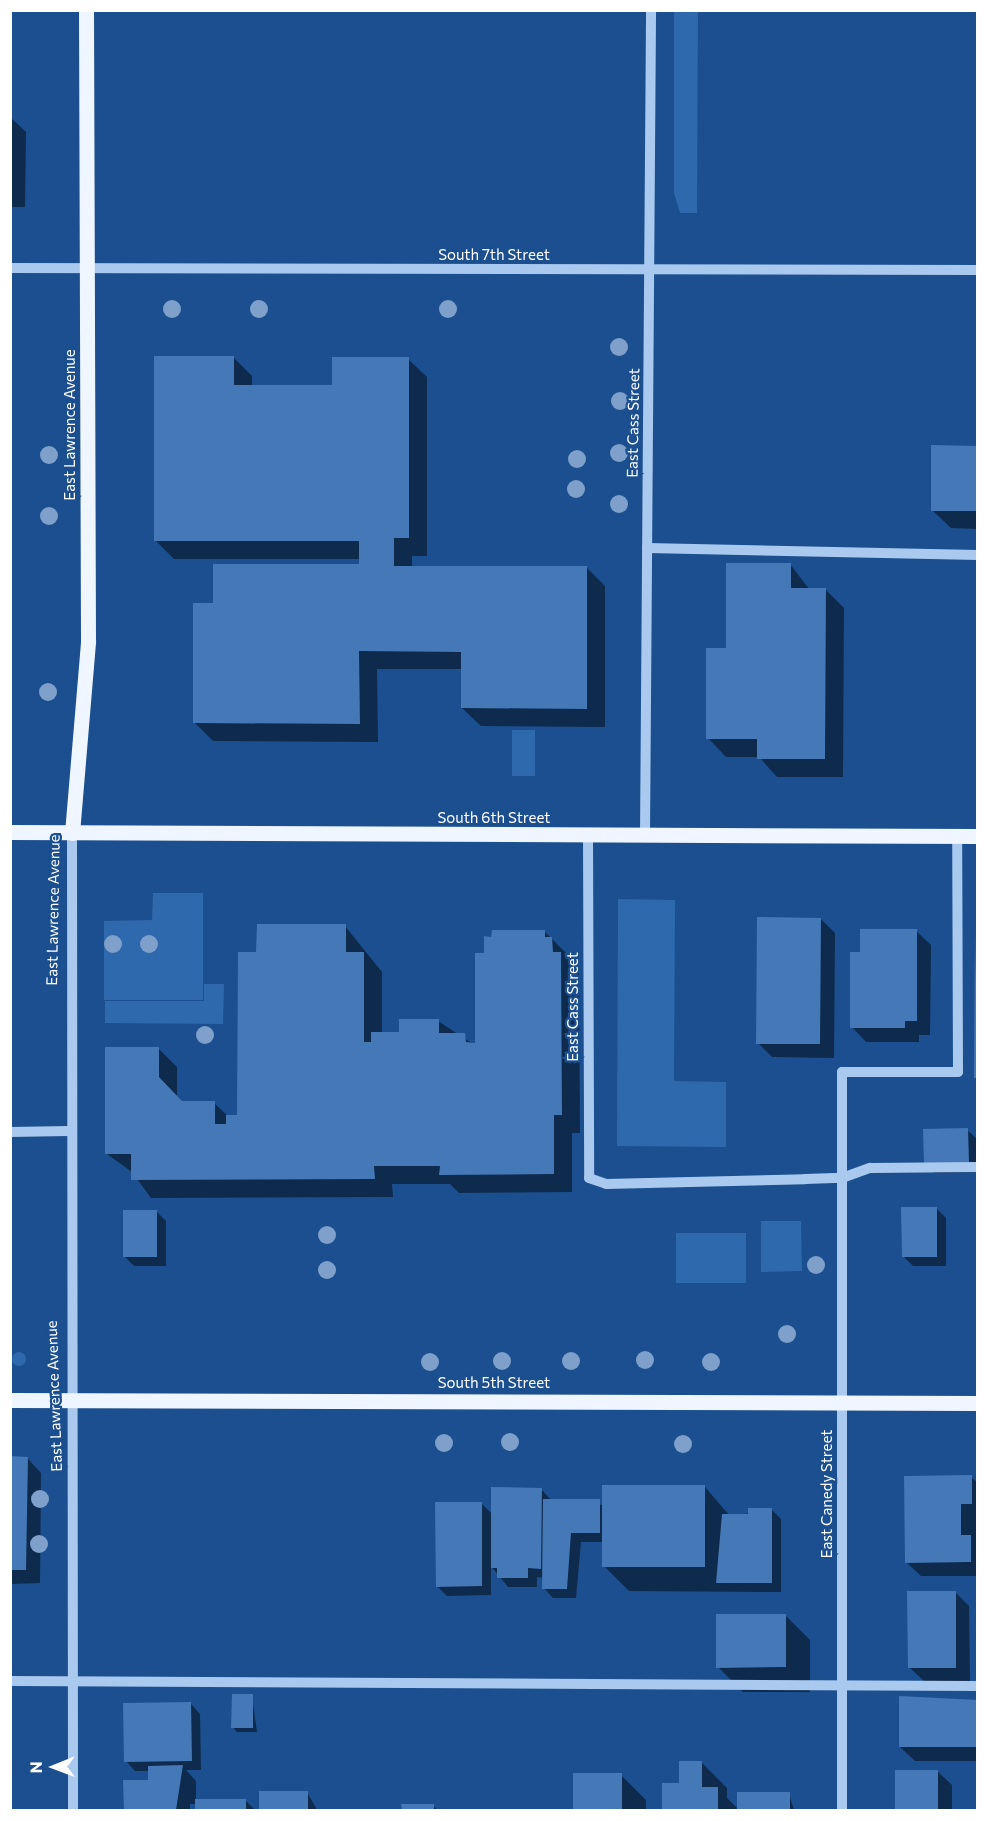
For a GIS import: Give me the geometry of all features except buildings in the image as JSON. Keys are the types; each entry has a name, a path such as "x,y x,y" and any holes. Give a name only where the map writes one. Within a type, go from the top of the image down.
{"main road":[{"name":"East Lawrence Avenue","path":"72,833 88,641 86,10"},
{"name":"South 6th Street","path":"10,832 978,836"},
{"name":"South 5th Street","path":"10,1400 978,1403"}],"street":[{"name":"East Cass Street","path":"645,836 651,10"},
{"name":"South 7th Street","path":"10,267 978,270"},
{"path":"647,548 978,555"},
{"name":"East Lawrence Avenue","path":"72,833 69,1131 73,1810"},
{"name":"East Cass Street","path":"588,836 589,1179 606,1184 842,1178"},
{"name":"East Canedy Street","path":"842,1810 842,1072 958,1072 957,837"},
{"path":"10,1132 69,1131"},
{"path":"842,1178 870,1168 978,1167"},
{"path":"10,1681 978,1686"}],"shaded area":[{"path":"674,11 698,11 697,213 680,213 674,193"},
{"path":"512,730 535,730 535,776 512,776"},
{"path":"153,893 203,893 203,1000 104,1000 104,921 152,920"},
{"path":"618,899 675,900 674,1081 726,1082 726,1147 617,1146"},
{"path":"204,984 224,984 223,1024 105,1023 105,1001 204,1001"},
{"path":"761,1221 801,1221 802,1271 761,1272"},
{"path":"676,1233 746,1233 746,1283 676,1283"},
{"path":"16,1352 22,1352 26,1359 22,1366 16,1366 12,1362 12,1356"}]}
